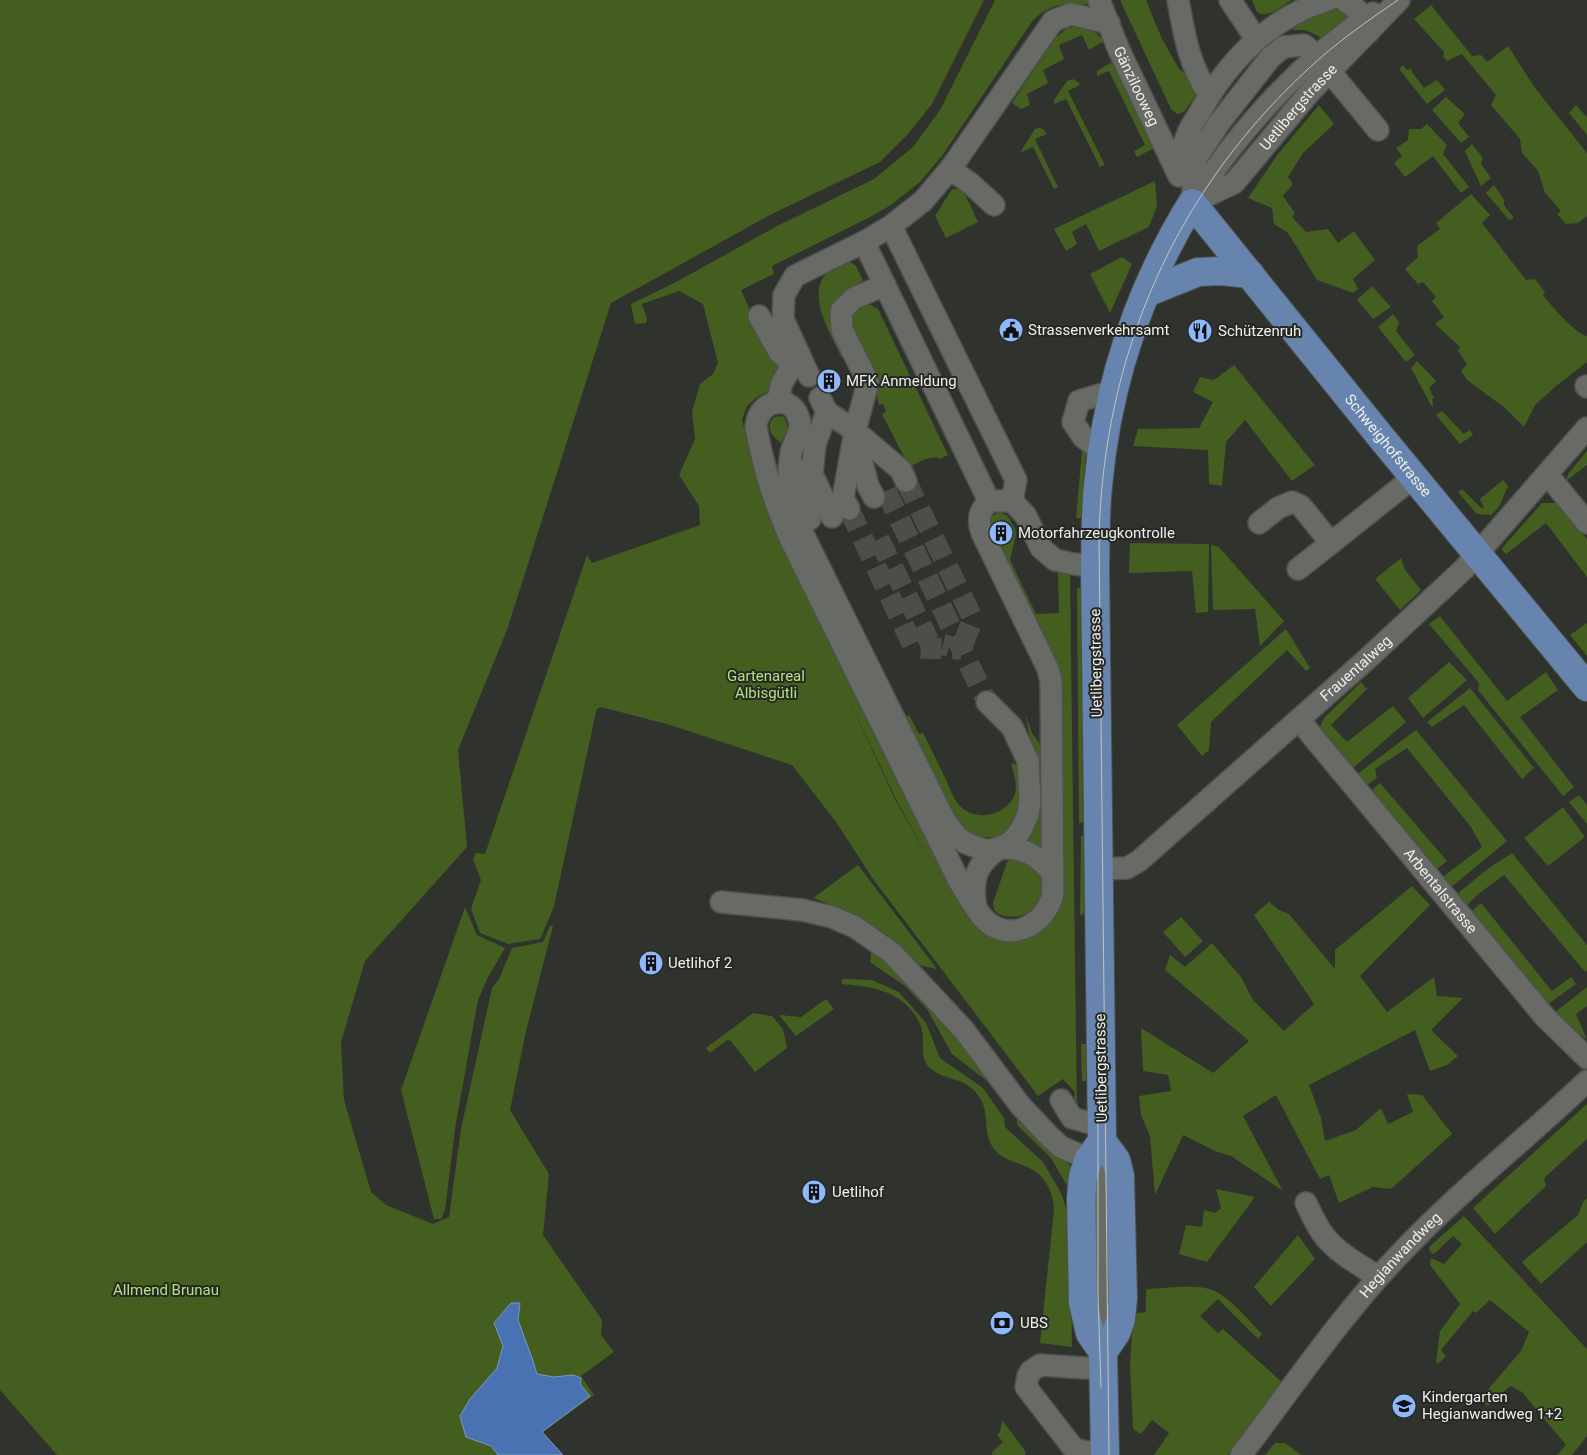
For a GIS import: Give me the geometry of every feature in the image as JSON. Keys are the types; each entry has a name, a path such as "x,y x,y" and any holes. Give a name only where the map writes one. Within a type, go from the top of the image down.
{"main road":[{"name":"Schweighofstrasse","path":"1192,203 1587,687"},
{"name":"Uetlibergstrasse","path":"1104,1360 1090,1333 1083,1303 1081,1198 1082,1176 1098,1142 1099,870 1096,510 1102,451 1113,393 1130,334 1169,243 1192,203"},
{"path":"1146,293 1198,272 1221,271 1250,274"},
{"name":"Uetlibergstrasse","path":"1098,1142 1116,1160 1120,1176 1123,1298 1121,1319 1104,1360"},
{"path":"1104,1360 1105,1454"}],"street":[{"name":"Gänzilooweg","path":"1099,0 1119,50 1176,170"},
{"path":"1178,0 1186,48 1204,87 1210,95"},
{"path":"1230,0 1256,39"},
{"path":"1192,203 1176,170 1188,133 1210,95 1238,58 1256,39 1306,8 1328,0"},
{"path":"1344,0 1353,5 1366,26"},
{"name":"Uetlibergstrasse","path":"1366,26 1392,0"},
{"name":"Uetlibergstrasse","path":"1192,203 1234,183 1324,63 1399,0"},
{"path":"801,365 783,319 784,295 796,276 864,242 891,226 923,201 950,169 1053,21 1071,14 1109,23"},
{"path":"1192,203 1195,160 1219,122 1270,58 1283,47 1304,45 1324,63 1378,130"},
{"path":"950,169 971,184 994,205"},
{"path":"891,226 1016,480 1012,500"},
{"path":"864,242 989,501"},
{"path":"884,285 854,298 840,311 842,330 868,382 855,431 843,498 872,498 901,470 855,431 824,405 815,444 812,474 802,500 813,529 902,712 893,716"},
{"path":"759,316 779,352 801,365"},
{"path":"776,403 782,383 801,365"},
{"path":"1012,500 989,501 980,512 978,524 1048,668 1051,681 1053,874 1053,894 1048,908 1039,920 1027,928 1011,930 996,927 984,919 960,883 932,828 794,547 776,506 765,470 756,427 757,420 763,408 776,403 792,406 798,415 801,427 792,450 789,468 789,492 797,522 951,830 958,838 976,848 984,850 1000,848 1019,849 1028,852 1045,864 1053,874"},
{"name":"Frauentalweg","path":"1099,870 1126,868 1139,861 1299,720 1430,601 1478,554 1587,428"},
{"path":"855,431 872,498"},
{"path":"789,468 812,474 872,498"},
{"path":"1548,474 1587,523"},
{"path":"1298,570 1414,477"},
{"path":"1012,500 1026,516 1041,548 1055,560 1095,566"},
{"path":"1259,523 1278,508 1292,502 1301,506 1331,543"},
{"path":"976,908 974,890 978,870 984,861 1012,840 1021,830 1028,814 1030,801 1028,761 1012,727 987,702"},
{"name":"Arbentalstrasse","path":"1299,720 1545,1017 1587,1058"},
{"path":"721,902 802,910 832,917 855,927 892,953 963,1030 1020,1105 1061,1147 1098,1142"},
{"name":"Hegianwandweg","path":"1241,1455 1378,1277 1419,1235 1490,1168 1587,1081"},
{"path":"1062,1100 1072,1118 1098,1142"},
{"path":"1306,1203 1325,1238 1344,1255 1378,1277"},
{"path":"1104,1360 1085,1368 1040,1365 1031,1371 1026,1381 1026,1387 1074,1449 1105,1454"}],"green space":[{"name":"Allmend Brunau","path":"0,0 984,0 932,104 908,134 880,162 770,215 611,303 507,630 458,750 467,847 365,961 341,1042 344,1100 371,1192 386,1205 433,1224 449,1217 461,1129 492,988 499,979 512,948 543,942 550,926 553,926 526,1031 510,1110 549,1174 543,1235 602,1320 601,1335 614,1352 581,1376 594,1395 543,1432 563,1455 57,1455 0,1390"},
{"name":"Gartenareal Albisgütli","path":"995,0 1092,0 1091,3 1087,4 1062,4 1052,7 1042,12 1033,20 942,156 920,182 891,205 772,266 774,274 741,290 760,332 785,369 769,391 757,397 747,406 742,420 750,450 895,771 962,908 977,928 992,936 1027,937 1038,933 1053,919 1064,893 1062,721 997,545 1012,537 1005,520 987,528 990,517 999,512 1008,516 1015,529 1016,534 1010,560 1036,614 1059,613 1058,572 1070,575 1077,1115 1073,1106 1075,1092 1063,1079 1038,1096 873,879 836,822 792,765 670,725 601,707 596,712 554,906 540,939 508,944 480,933 471,909 481,880 473,859 476,853 485,854 587,555 592,563 700,525 699,506 679,475 695,439 692,412 700,384 713,374 718,363 703,304 679,291 642,304 647,318 646,323 635,324 631,304 676,282 777,226 874,179 913,147 940,110","holes":["842,686 896,799 929,860 895,799"]},
{"path":"1120,0 1146,0 1162,39 1179,69 1203,85 1184,112 1177,114 1171,109"},
{"path":"1252,0 1292,0 1275,11 1261,14 1257,12"},
{"path":"1431,5 1472,56 1481,55 1487,62 1508,46 1535,88 1587,153 1587,216 1578,223 1566,224 1557,214 1561,211 1545,193 1538,171 1522,153 1520,139 1491,105 1496,95 1462,54 1447,61 1443,56 1444,52 1414,19"},
{"path":"1328,10 1341,10 1346,12 1348,17 1347,20 1326,37 1322,38 1305,30 1293,30 1290,24"},
{"path":"1079,26 1096,33 1104,41 1089,50 1082,35 1059,45 1064,59 1043,70 1048,83 1027,94 1030,105 1021,109 1012,103 1053,40 1067,28"},
{"path":"1110,63 1114,64 1154,148 1137,157 1134,151 1145,145 1109,71 1097,76 1097,71"},
{"path":"1403,65 1407,70 1412,69 1412,72 1424,88 1437,80 1445,90 1427,104 1399,69"},
{"path":"1073,79 1080,85 1068,91 1105,165 1100,167 1066,99 1054,104 1054,100 1067,81"},
{"path":"1446,97 1465,114 1458,123 1469,137 1461,143 1432,110"},
{"path":"1319,105 1334,124 1303,153 1288,177 1293,184 1283,196 1295,213 1292,217 1306,232 1328,229 1338,243 1354,231 1375,260 1353,279 1358,289 1353,293 1317,280 1288,233 1274,224 1272,208 1248,198 1278,154"},
{"path":"1576,105 1587,117 1587,135 1569,113"},
{"path":"1427,124 1447,145 1443,154 1469,187 1461,193 1433,156 1405,177 1394,163 1402,156 1396,148 1408,140 1409,129 1421,129"},
{"path":"1035,129 1043,129 1047,134 1035,139 1058,187 1054,189 1033,147 1021,151"},
{"path":"1472,144 1483,158 1481,164 1491,178 1481,186 1465,151"},
{"path":"1155,181 1157,206 1149,227 1099,251 1086,224 1072,232 1077,244 1066,251 1054,229"},
{"path":"1494,185 1504,200 1504,205 1514,218 1509,220 1486,193"},
{"path":"952,189 963,190 978,222 946,238 935,216"},
{"path":"1471,194 1490,215 1482,223 1526,280 1535,279 1545,292 1543,295 1557,312 1576,330 1587,336 1587,362 1535,405 1524,427 1505,408 1467,380 1461,371 1467,364 1458,351 1460,347 1435,324 1444,317 1432,301 1436,297 1423,282 1418,284 1405,269 1418,257 1417,246 1440,229 1436,223"},
{"path":"1122,257 1132,264 1110,313 1090,274"},
{"path":"849,261 856,266 863,281 840,297 834,305 832,321 847,356 842,358 825,323 819,298 820,286 824,276 834,267"},
{"path":"1372,286 1391,307 1373,319 1357,300"},
{"path":"867,303 878,309 948,455 939,459 937,457 925,459 909,467 882,414 886,411 883,404 879,405 875,387 849,335 851,308"},
{"path":"1393,314 1399,322 1396,331 1415,355 1406,362 1378,327"},
{"path":"1417,361 1436,381 1429,388 1434,398 1432,399 1432,407 1411,368"},
{"path":"1234,365 1315,465 1292,481 1245,420 1226,442 1222,486 1209,484 1208,450 1133,446 1138,429 1199,428 1213,402 1193,392 1200,377 1214,380"},
{"path":"1442,411 1464,434 1470,430 1473,435 1460,444 1436,415"},
{"path":"783,416 787,423 787,430 781,443 770,431 770,425 774,417"},
{"path":"1082,451 1086,452 1081,518 1076,518"},
{"path":"1587,451 1587,465 1566,481 1568,474"},
{"path":"1503,480 1508,486 1499,507 1491,515 1477,514 1458,492 1462,489 1481,508 1484,508 1480,499"},
{"path":"1542,503 1557,503 1587,539 1587,577 1546,523 1506,554 1501,549"},
{"path":"1130,543 1209,544 1208,612 1196,613 1192,571 1129,573"},
{"path":"1211,545 1219,547 1284,621 1260,646 1255,609 1213,610"},
{"path":"1401,558 1405,570 1421,590 1400,610 1375,579"},
{"path":"1077,588 1081,588 1083,822 1079,823"},
{"path":"1440,616 1507,701 1546,672 1558,690 1520,717 1574,787 1563,796 1478,690 1479,683 1429,624"},
{"path":"1587,623 1587,656 1570,635"},
{"path":"1286,629 1310,668 1306,671 1287,650 1211,722 1209,750 1202,756 1177,725"},
{"path":"1449,662 1467,680 1423,718 1408,698"},
{"path":"1361,682 1367,689 1331,725 1347,742 1393,706 1406,722 1353,768 1320,727 1324,718"},
{"path":"1470,688 1534,768 1522,779 1464,705 1432,727 1427,722"},
{"path":"1025,714 1032,733 1041,746 1042,753 1043,849 1024,844 1032,747"},
{"path":"909,715 919,734 923,733 956,800 966,811 973,814 988,815 996,813 1008,804 1016,790 1011,764 1014,763 1017,766 1021,776 1020,807 1017,819 1010,828 1004,833 990,837 974,836 960,831 903,721"},
{"path":"1416,730 1507,841 1449,889 1440,879 1482,847 1471,827 1407,748 1375,769 1377,778 1364,787 1356,775"},
{"path":"1380,783 1447,861 1433,872 1367,794"},
{"path":"1579,795 1587,805 1587,824 1569,802"},
{"path":"1563,807 1585,837 1548,866 1524,838"},
{"path":"1081,836 1084,836 1084,914 1080,915"},
{"path":"1512,853 1587,945 1587,971 1585,972 1504,875 1477,895 1464,909 1453,897 1489,868"},
{"path":"1023,857 1042,876 1041,896 1032,910 1025,914 1008,916 998,914 994,909 993,903 1007,862 1010,859"},
{"path":"858,865 937,969 914,964 868,922 845,910 813,898"},
{"path":"1412,886 1430,905 1360,976 1387,1012 1434,977 1437,996 1463,998 1431,1030 1458,1056 1447,1065 1430,1071 1415,1030 1309,1085 1321,1118 1325,1141 1356,1130 1381,1108 1388,1124 1413,1112 1407,1094 1422,1095 1452,1134 1391,1189 1373,1187 1339,1203 1329,1175 1320,1179 1276,1095 1243,1116 1283,1191 1231,1156 1215,1151 1183,1135 1155,1195 1150,1136 1141,1115 1139,1096 1171,1091 1168,1075 1143,1071 1141,1028 1213,1073 1249,1041 1165,970 1170,955 1185,967 1212,943 1241,977 1253,1000 1284,1031 1314,1004 1254,915 1269,902 1279,910 1289,914 1335,969 1335,950"},
{"path":"1481,903 1552,991 1571,977 1576,984 1547,1005 1468,914"},
{"path":"465,907 477,935 505,948 487,979 478,1000 455,1129 445,1210 441,1219 434,1219 401,1090"},
{"path":"1181,917 1203,941 1185,957 1163,932"},
{"path":"872,950 926,1001 1054,1154 1070,1165 1070,1191 1051,1158 1017,1125 1017,1118 986,1080 952,1054 927,1009 905,986 870,962"},
{"path":"842,979 872,980 899,992 926,1023 940,1058 983,1088 1004,1118 1005,1127 1043,1162 1060,1191 1070,1218 1072,1347 1040,1343 1054,1210 1053,1198 1045,1181 1036,1172 1003,1157 995,1150 987,1132 984,1106 969,1086 941,1075 928,1066 924,1057 923,1035 920,1024 903,1002 882,991 842,984"},
{"path":"1587,987 1587,1006 1576,1014 1587,1039 1566,1026 1554,1013"},
{"path":"826,999 834,1009 796,1036 779,1015 801,1017"},
{"path":"753,1013 772,1016 783,1029 787,1048 755,1072 731,1041 727,1040 710,1053 706,1048"},
{"path":"1081,1044 1087,1044 1086,1081 1082,1081"},
{"path":"1587,1104 1587,1139 1544,1178 1546,1186 1495,1234 1473,1208"},
{"path":"1216,1189 1255,1197 1207,1262 1179,1254 1186,1225 1202,1227 1204,1210 1215,1213 1221,1208"},
{"path":"1587,1198 1587,1242 1541,1284 1522,1262 1578,1215 1583,1202"},
{"path":"1464,1216 1587,1349 1587,1436 1572,1455 1557,1455 1566,1445 1522,1392 1510,1386 1488,1406 1479,1400 1521,1351 1529,1332 1490,1300 1476,1313 1473,1311 1441,1350 1446,1356 1438,1364 1436,1362 1440,1331 1460,1304 1430,1265 1431,1258 1444,1264 1462,1244 1453,1236 1434,1254 1430,1252 1429,1247"},
{"path":"1298,1235 1315,1259 1271,1306 1254,1287"},
{"path":"1177,1287 1209,1289 1230,1302 1262,1334 1258,1339 1218,1299 1200,1316 1218,1333 1223,1329 1284,1384 1228,1455 1154,1455 1169,1433 1152,1420 1141,1434 1133,1429 1130,1364 1133,1314 1146,1312 1146,1290"},
{"path":"1002,1420 1026,1452 1025,1455 993,1455 991,1453 1003,1442 997,1435 1000,1432"},
{"path":"1275,1443 1285,1443 1301,1455 1265,1455"}],"water":[{"path":"511,1303 520,1303 518,1320 537,1374 554,1377 573,1375 581,1378 580,1384 590,1396 542,1432 563,1455 498,1455 491,1446 466,1437 460,1416 470,1399 497,1368 503,1346 494,1323"}],"tunnel":[{"path":"906,481 973,619 961,649"},
{"path":"886,491 987,702"},
{"path":"849,509 914,648 961,649"},
{"path":"879,539 929,641 949,646"}],"tram line":[{"path":"1109,1455 1099,536 1104,469 1115,404 1132,341 1155,281 1184,224 1220,169 1261,117 1308,69 1352,33 1398,0"},
{"path":"1098,1117 1098,1296 1101,1387"}],"place":[{"name":"Strassenverkehrsamt","path":"1011,330"},
{"name":"Schützenruh","path":"1200,331"},
{"name":"MFK Anmeldung","path":"829,381"},
{"name":"Motorfahrzeugkontrolle","path":"1001,533"},
{"name":"Uetlihof 2","path":"651,963"},
{"name":"Uetlihof","path":"814,1192"},
{"name":"UBS","path":"1002,1323"},
{"name":"Kindergarten Hegianwandweg 1+2","path":"1404,1406"}]}
